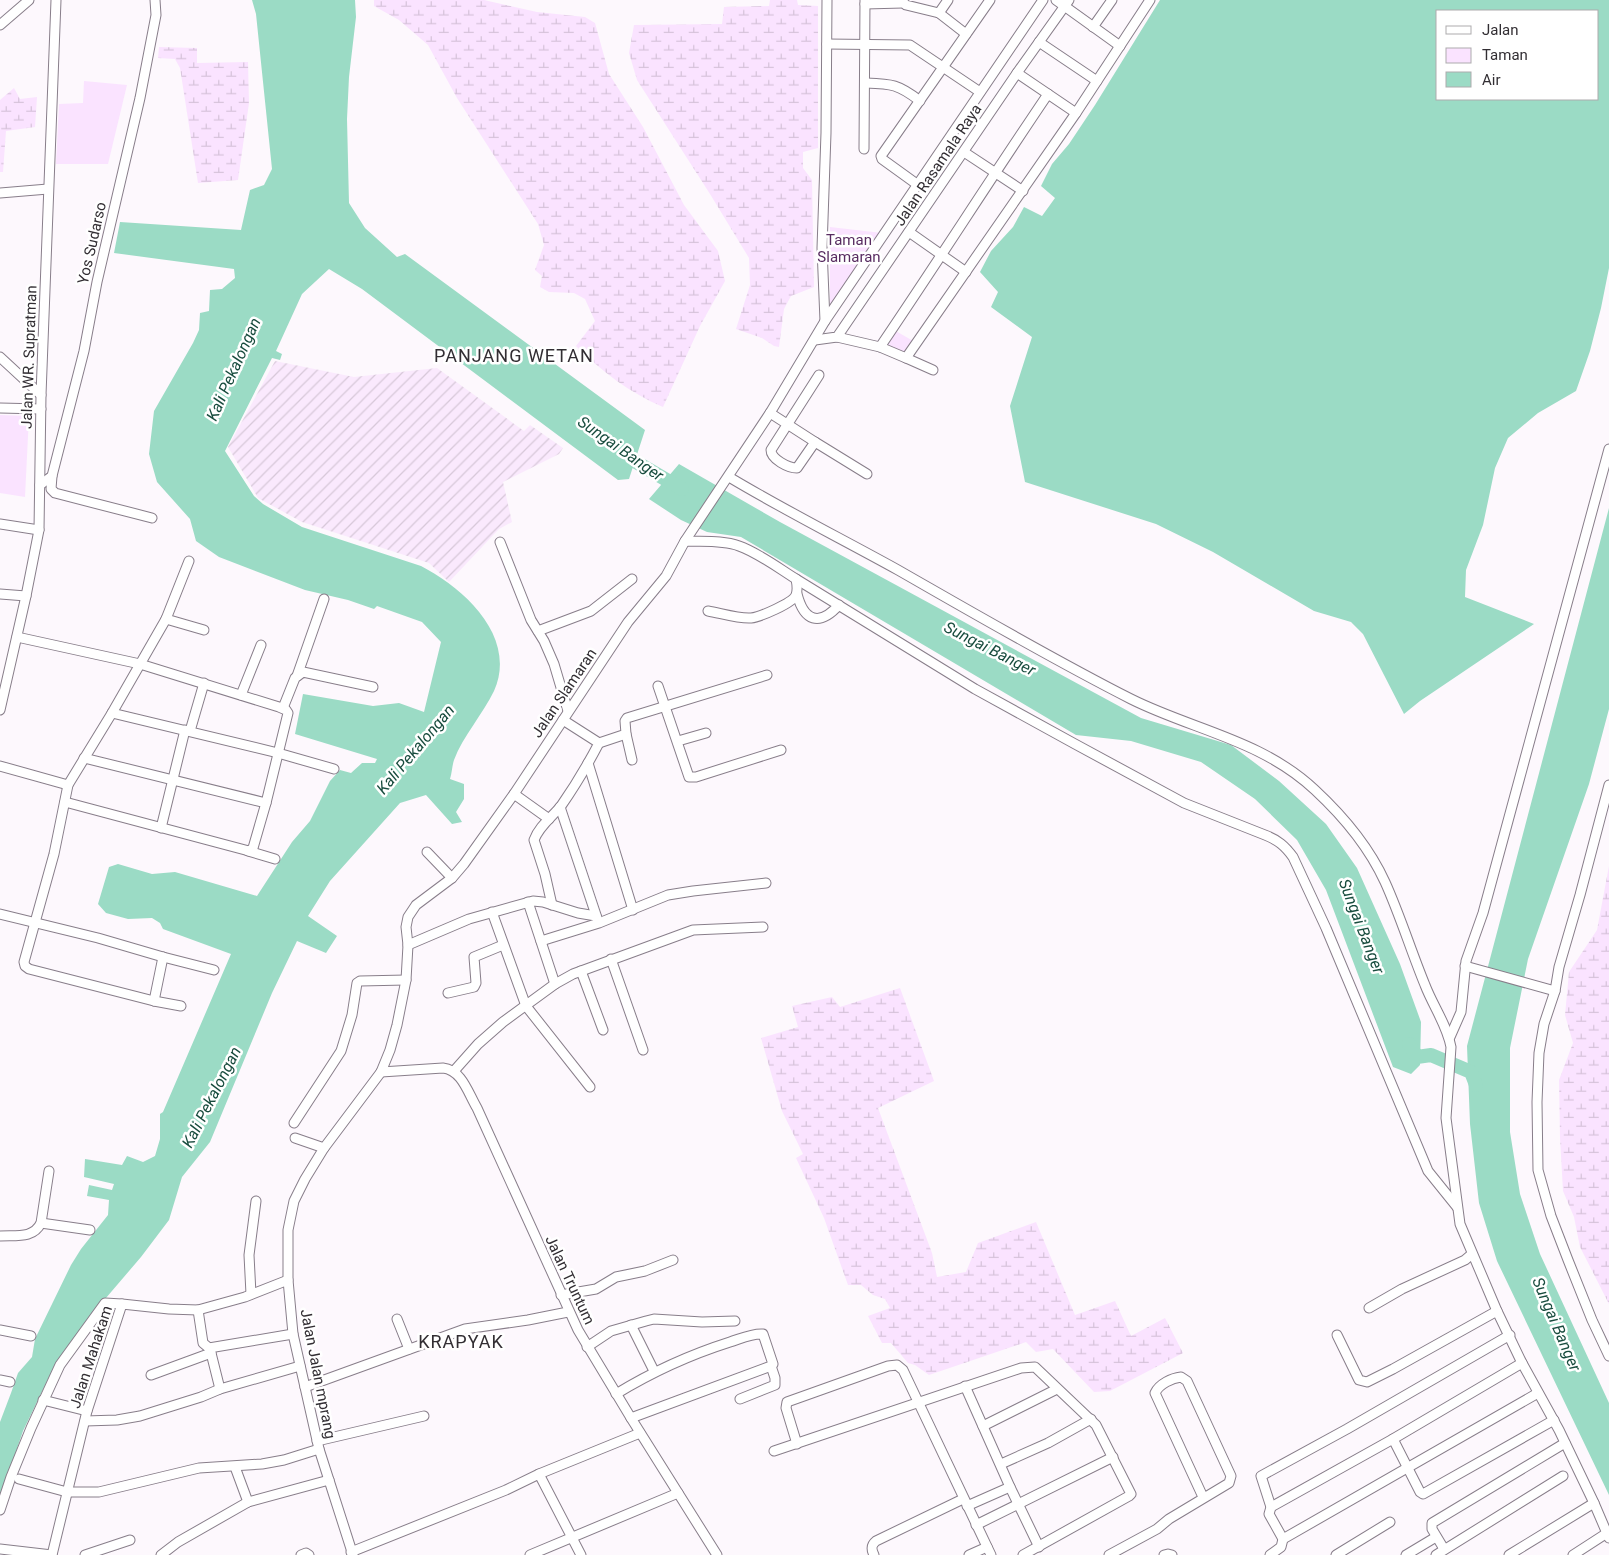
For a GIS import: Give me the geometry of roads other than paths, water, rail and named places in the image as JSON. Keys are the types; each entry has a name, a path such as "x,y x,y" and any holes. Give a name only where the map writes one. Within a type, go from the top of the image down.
{"street":[{"path":"0,25 29,0"},
{"name":"Jalan WR. Supratman","path":"0,710 18,637 39,530 41,395 56,0"},
{"name":"Yos Sudarso","path":"52,476 84,351 97,282 140,98 156,15 155,0"},
{"path":"825,321 822,248 826,133 827,0"},
{"path":"939,14 948,0"},
{"path":"918,185 881,157 990,0"},
{"name":"Jalan Rasamala Raya","path":"815,340 825,321 1043,0"},
{"path":"1056,0 1067,3 1093,27 1120,46"},
{"path":"1093,27 1112,0"},
{"path":"906,358 1023,191 1150,0"},
{"path":"864,149 865,2 902,2 939,14 966,34"},
{"name":"Jalan Rasamala Raya","path":"837,337 1016,73 1067,3"},
{"path":"1039,42 1097,81"},
{"path":"827,44 910,45 980,92"},
{"path":"1016,73 1076,113"},
{"path":"864,83 894,85 905,89 920,101"},
{"path":"880,347 943,255 995,172 1048,94"},
{"path":"964,152 1023,191"},
{"path":"0,193 48,189"},
{"path":"909,232 966,272"},
{"path":"815,340 837,337 880,347 933,370"},
{"name":"Jalan Slamaran","path":"381,1072 397,1025 406,980 407,921 412,910 452,878 514,794 628,622 666,576 685,542 729,477 815,340"},
{"path":"0,357 41,395"},
{"path":"815,442 797,468 791,468 771,454 771,450 786,424 819,375"},
{"path":"0,408 41,409"},
{"path":"770,413 867,474"},
{"path":"1450,1037 1461,1012 1466,966 1483,913 1609,449"},
{"path":"40,485 52,476"},
{"path":"52,476 51,489 54,494 152,518"},
{"path":"729,477 1107,686 1179,720 1244,743 1260,751 1297,774 1334,809 1372,858 1385,882 1425,986 1450,1037 1452,1047 1446,1118 1460,1224 1497,1311 1522,1363 1554,1420 1608,1536 1573,1555"},
{"path":"0,524 39,530"},
{"path":"500,542 531,620 554,664 568,711"},
{"path":"685,542 722,542 740,546 777,566 975,689 1075,744 1184,802 1278,840 1286,847 1292,857 1326,928 1428,1171 1457,1208"},
{"path":"182,1006 154,1002 26,967 24,962 54,854 68,785 166,619 190,561"},
{"path":"538,631 591,611 632,579"},
{"path":"796,579 800,607 810,618 824,618 839,605"},
{"path":"0,594 26,596"},
{"path":"708,611 750,618 787,604 797,594"},
{"path":"283,708 297,676 324,599"},
{"path":"166,619 204,630"},
{"path":"18,637 140,664 283,708 287,711 288,715 266,803 252,849 248,851"},
{"path":"241,695 261,645"},
{"path":"297,676 305,671 373,687"},
{"path":"632,760 626,734 625,721 627,718 767,675"},
{"path":"161,828 187,731 204,683"},
{"path":"658,686 678,741 686,771 691,778 781,750"},
{"path":"112,713 278,752 334,769"},
{"path":"563,720 599,743"},
{"path":"678,741 706,733"},
{"path":"552,905 545,874 533,841 560,807 599,743 626,734"},
{"path":"84,758 266,803"},
{"path":"588,763 632,910"},
{"path":"0,766 68,785"},
{"path":"1609,784 1544,1024 1539,1053 1537,1102 1538,1170 1551,1216 1592,1320 1609,1356"},
{"path":"514,794 549,820"},
{"path":"65,802 275,859"},
{"path":"560,807 597,919"},
{"path":"427,852 452,878"},
{"path":"541,941 597,919 632,910 668,895 766,883"},
{"path":"408,946 469,919 528,902 537,901 597,919"},
{"path":"528,902 555,984"},
{"path":"492,912 526,1006 590,1087"},
{"path":"0,914 98,938 214,970"},
{"path":"381,1072 443,1068 454,1071 478,1044 503,1022 565,977 693,930 763,927"},
{"path":"448,993 474,987 476,983 474,957 503,945"},
{"path":"154,1002 163,957"},
{"path":"611,959 643,1050"},
{"path":"1466,966 1554,990"},
{"path":"581,971 603,1030"},
{"path":"294,1123 341,1051 352,1014 356,983 360,980 406,980"},
{"name":"Jalan Truntum","path":"454,1071 477,1108 568,1312 587,1347 717,1555"},
{"name":"Jalan Jalan mprang","path":"352,1553 318,1445 293,1334 288,1280 288,1230 294,1201 305,1178 324,1148 381,1072"},
{"path":"295,1138 324,1148"},
{"path":"0,1236 29,1235 38,1229 41,1223 49,1171"},
{"path":"251,1294 250,1234 256,1201"},
{"path":"41,1223 90,1230"},
{"path":"1370,1308 1402,1289 1465,1260 1472,1254"},
{"path":"561,1295 596,1289 616,1277 645,1272 673,1260"},
{"name":"Jalan Mahakam","path":"52,1555 86,1416 122,1304 198,1310 251,1294 288,1280"},
{"path":"0,1510 11,1477 43,1400 65,1357 105,1303 122,1304"},
{"path":"198,1310 204,1343 210,1350 220,1389"},
{"path":"1337,1335 1356,1374 1360,1380 1367,1382 1497,1311"},
{"path":"305,1387 465,1328 528,1320 568,1312"},
{"path":"397,1319 409,1349"},
{"path":"587,1347 611,1332 631,1324 654,1319 702,1322 734,1320"},
{"path":"631,1324 654,1371"},
{"path":"0,1330 31,1336"},
{"path":"151,1375 210,1350 293,1334"},
{"path":"616,1394 654,1371 704,1350 762,1334 769,1349 773,1364 771,1366 776,1382 774,1385 740,1399"},
{"path":"1271,1555 1281,1547 1283,1539 1269,1514 1271,1507 1261,1476 1348,1429 1510,1335"},
{"path":"1271,1507 1393,1439 1522,1363"},
{"path":"43,1400 86,1416 117,1420 140,1416 220,1389 300,1366"},
{"path":"631,1418 771,1366"},
{"path":"797,1444 786,1405 787,1402 888,1366 898,1366 903,1370 989,1551 969,1555"},
{"path":"774,1451 1027,1366 1035,1367 1096,1425 1114,1458 1130,1491 1130,1495 1023,1555"},
{"path":"1109,1555 1157,1530 1169,1519 1228,1484 1231,1476 1187,1381 1181,1377 1176,1378 1161,1385 1156,1393 1204,1497"},
{"path":"0,1380 10,1382"},
{"path":"965,1386 1018,1505 1039,1547"},
{"path":"983,1426 1057,1389"},
{"path":"1283,1539 1538,1393"},
{"path":"19,1480 67,1492 99,1492 199,1468 284,1460 318,1445 424,1416"},
{"path":"1000,1464 1048,1443 1091,1419"},
{"path":"1393,1439 1420,1492 1423,1494 1554,1420"},
{"path":"352,1553 506,1490 539,1474 640,1432"},
{"path":"1444,1549 1432,1529 1432,1522 1565,1443"},
{"path":"976,1525 1114,1458"},
{"path":"234,1466 248,1502"},
{"path":"539,1474 581,1555"},
{"path":"1436,1555 1563,1476"},
{"path":"161,1555 178,1542 248,1502 329,1480"},
{"path":"874,1555 872,1545 876,1541 965,1503 1010,1487"},
{"path":"530,1555 678,1493"},
{"path":"1509,1555 1594,1503"},
{"path":"1336,1555 1390,1522"},
{"path":"1406,1555 1436,1537"},
{"path":"85,1555 130,1540"},
{"path":"0,1549 52,1555"},
{"path":"301,1555 306,1553 309,1555"},
{"path":"1164,1555 1172,1555"}],"water":[{"name":"Kali Pekalongan","path":"252,0 355,0 356,17 349,77 347,119 349,203 365,228 397,257 405,254 645,430 629,479 618,480 362,289 329,269 302,294 276,351 282,354 280,360 272,358 225,451 254,496 263,504 302,527 421,566 454,587 483,616 493,634 499,652 500,671 494,691 462,742 453,762 450,779 464,784 464,799 456,812 462,822 452,824 426,795 400,803 330,881 308,916 337,936 326,953 297,941 272,993 210,1142 182,1177 169,1220 141,1257 88,1319 50,1375 23,1431 0,1499 0,1422 18,1373 32,1357 35,1339 71,1265 108,1215 109,1200 87,1196 89,1185 112,1190 114,1184 84,1177 85,1159 122,1165 127,1156 143,1162 155,1156 160,1139 160,1114 163,1112 231,954 163,929 160,923 152,918 128,919 106,913 98,904 109,867 118,864 152,874 175,872 257,896 292,842 310,821 330,781 340,770 351,773 362,763 375,763 377,759 295,734 303,694 373,706 399,703 424,712 441,642 422,622 377,606 374,609 348,600 305,590 219,557 196,541 190,519 157,482 149,454 154,411 193,343 199,330 200,313 209,311 210,290 222,289 235,278 234,269 114,253 120,222 241,230 250,190 264,185 272,169 256,14"},
{"path":"1160,0 1609,0 1609,268 1601,308 1590,351 1576,391 1538,413 1508,438 1495,468 1483,525 1466,570 1465,597 1534,624 1420,701 1404,714 1363,634 1351,622 1314,611 1213,552 1156,524 1025,482 1010,406 1032,337 991,307 998,292 980,272 991,251 1013,227 1024,207 1042,216 1055,198 1041,186 1052,164 1069,144"},
{"path":"679,464 780,522 1141,718 1231,745 1279,781 1326,824 1357,868 1400,964 1421,1022 1420,1065 1411,1074 1393,1067 1326,890 1297,840 1255,799 1201,762 1131,741 1076,735 741,537 707,532 681,520 649,499"},
{"path":"1609,508 1609,709 1589,784 1528,959 1510,1048 1510,1132 1520,1194 1540,1254 1609,1403 1609,1495 1497,1261 1479,1203 1470,1124 1467,1046"}],"waterway":[{"name":"Sungai Banger","path":"622,451 636,462 682,489"},
{"name":"Sungai Banger","path":"1409,1044 1417,1057 1431,1055 1471,1072 1476,1085"}],"district":[{"name":"PANJANG WETAN","path":"514,356"},
{"name":"KRAPYAK","path":"461,1342"}],"park label":[{"name":"Taman Slamaran","path":"849,248"}]}
